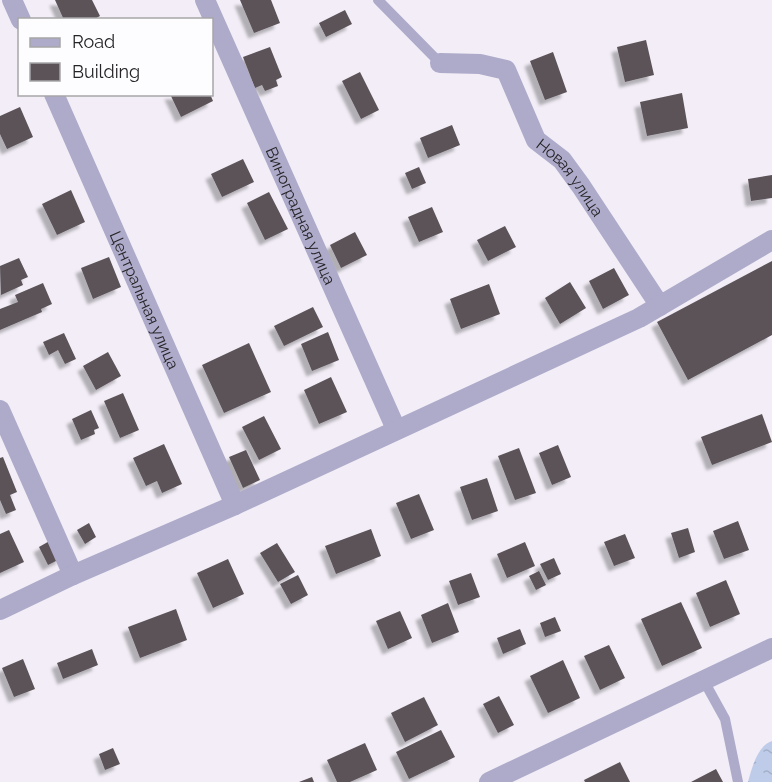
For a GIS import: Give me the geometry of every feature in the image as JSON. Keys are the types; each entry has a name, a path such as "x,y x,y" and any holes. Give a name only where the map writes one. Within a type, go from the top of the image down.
{"street":[{"path":"12,0 20,18"},
{"name":"Виноградная улица","path":"205,0 396,429"},
{"name":"Новая улица","path":"440,63 480,64 506,70 536,140 562,160 660,306"},
{"name":"Центральная улица","path":"55,96 235,506"},
{"path":"0,610 73,575 235,506 396,429 639,318 772,240"},
{"path":"0,410 73,575"},
{"path":"489,782 772,648"}],"lane":[{"path":"378,0 440,63"},
{"path":"704,681 725,719 738,782"}],"water":[{"path":"772,741 772,782 748,782 759,752"}],"building":[{"path":"55,0 92,0 100,16 96,18 63,18"},
{"path":"240,0 271,0 280,23 254,33"},
{"path":"345,10 352,24 326,37 319,23"},
{"path":"646,40 654,75 625,82 617,47"},
{"path":"270,47 282,77 276,80 278,86 265,91 262,85 255,88 243,57"},
{"path":"553,52 567,92 545,100 530,61"},
{"path":"360,72 379,110 361,119 342,81"},
{"path":"682,93 688,128 647,136 640,102"},
{"path":"171,96 211,96 213,101 181,117"},
{"path":"20,107 33,137 7,149 0,134 0,116"},
{"path":"452,125 460,145 428,158 420,138"},
{"path":"243,159 254,182 222,197 211,174"},
{"path":"419,167 426,183 412,189 405,173"},
{"path":"772,175 772,198 751,201 748,179"},
{"path":"71,190 85,222 57,235 42,204"},
{"path":"269,192 288,229 265,240 247,203"},
{"path":"432,207 443,232 419,242 408,217"},
{"path":"505,226 516,247 488,261 477,240"},
{"path":"355,232 367,255 341,268 330,245"},
{"path":"109,257 121,287 93,299 81,268"},
{"path":"19,258 28,277 21,280 23,285 1,295 0,266"},
{"path":"772,261 772,335 688,380 657,322"},
{"path":"614,268 629,295 603,309 589,281"},
{"path":"570,282 586,308 560,324 545,298"},
{"path":"43,283 52,304 41,309 42,312 0,330 0,309 18,302 15,295"},
{"path":"489,284 500,314 461,329 450,299"},
{"path":"313,307 323,327 284,346 274,326"},
{"path":"328,332 339,360 312,371 301,344"},
{"path":"64,333 76,359 65,364 58,350 49,355 43,342"},
{"path":"249,343 271,392 224,413 202,365"},
{"path":"108,352 121,376 96,390 83,366"},
{"path":"331,377 347,412 319,424 304,390"},
{"path":"123,393 139,430 120,438 104,401"},
{"path":"91,410 99,428 94,430 95,434 81,440 72,419"},
{"path":"762,414 772,442 712,465 701,437"},
{"path":"264,416 281,449 259,460 242,427"},
{"path":"164,444 182,484 162,493 157,481 146,486 133,458"},
{"path":"558,445 571,477 552,485 539,453"},
{"path":"519,448 536,493 515,500 498,456"},
{"path":"246,450 260,480 243,488 229,457"},
{"path":"3,457 17,492 10,495 16,510 6,514 0,500 0,458"},
{"path":"487,478 498,511 472,520 460,487"},
{"path":"419,494 434,530 411,539 396,503"},
{"path":"738,521 749,550 724,559 713,531"},
{"path":"89,523 96,537 85,544 77,530"},
{"path":"688,528 695,552 679,558 671,533"},
{"path":"371,529 381,556 336,574 325,546"},
{"path":"9,530 24,562 0,573 0,534"},
{"path":"625,534 635,558 614,566 604,542"},
{"path":"53,539 62,558 48,565 39,547"},
{"path":"525,542 535,566 507,578 497,554"},
{"path":"277,543 295,572 278,582 260,553"},
{"path":"554,558 561,574 548,580 540,564"},
{"path":"228,559 244,594 213,608 197,573"},
{"path":"539,571 546,585 536,590 529,576"},
{"path":"471,573 480,597 458,605 449,581"},
{"path":"298,575 308,595 291,604 280,584"},
{"path":"726,580 740,614 710,627 696,593"},
{"path":"681,602 702,648 662,666 641,619"},
{"path":"448,603 459,632 432,643 421,615"},
{"path":"176,609 187,640 140,658 128,627"},
{"path":"400,611 412,638 388,649 376,621"},
{"path":"555,617 561,631 545,637 540,623"},
{"path":"520,629 526,644 503,654 497,638"},
{"path":"609,645 625,678 600,690 584,656"},
{"path":"92,649 98,665 63,679 57,663"},
{"path":"23,659 35,689 14,697 2,668"},
{"path":"563,660 580,698 548,713 530,676"},
{"path":"499,696 514,725 498,733 483,704"},
{"path":"424,697 438,725 405,742 391,713"},
{"path":"441,730 455,757 409,779 396,752"},
{"path":"365,743 377,770 350,782 337,782 327,760"},
{"path":"113,748 120,764 105,770 99,754"},
{"path":"620,762 630,782 585,782 584,780"},
{"path":"716,769 723,782 691,782"},
{"path":"312,777 314,782 299,782"}]}
